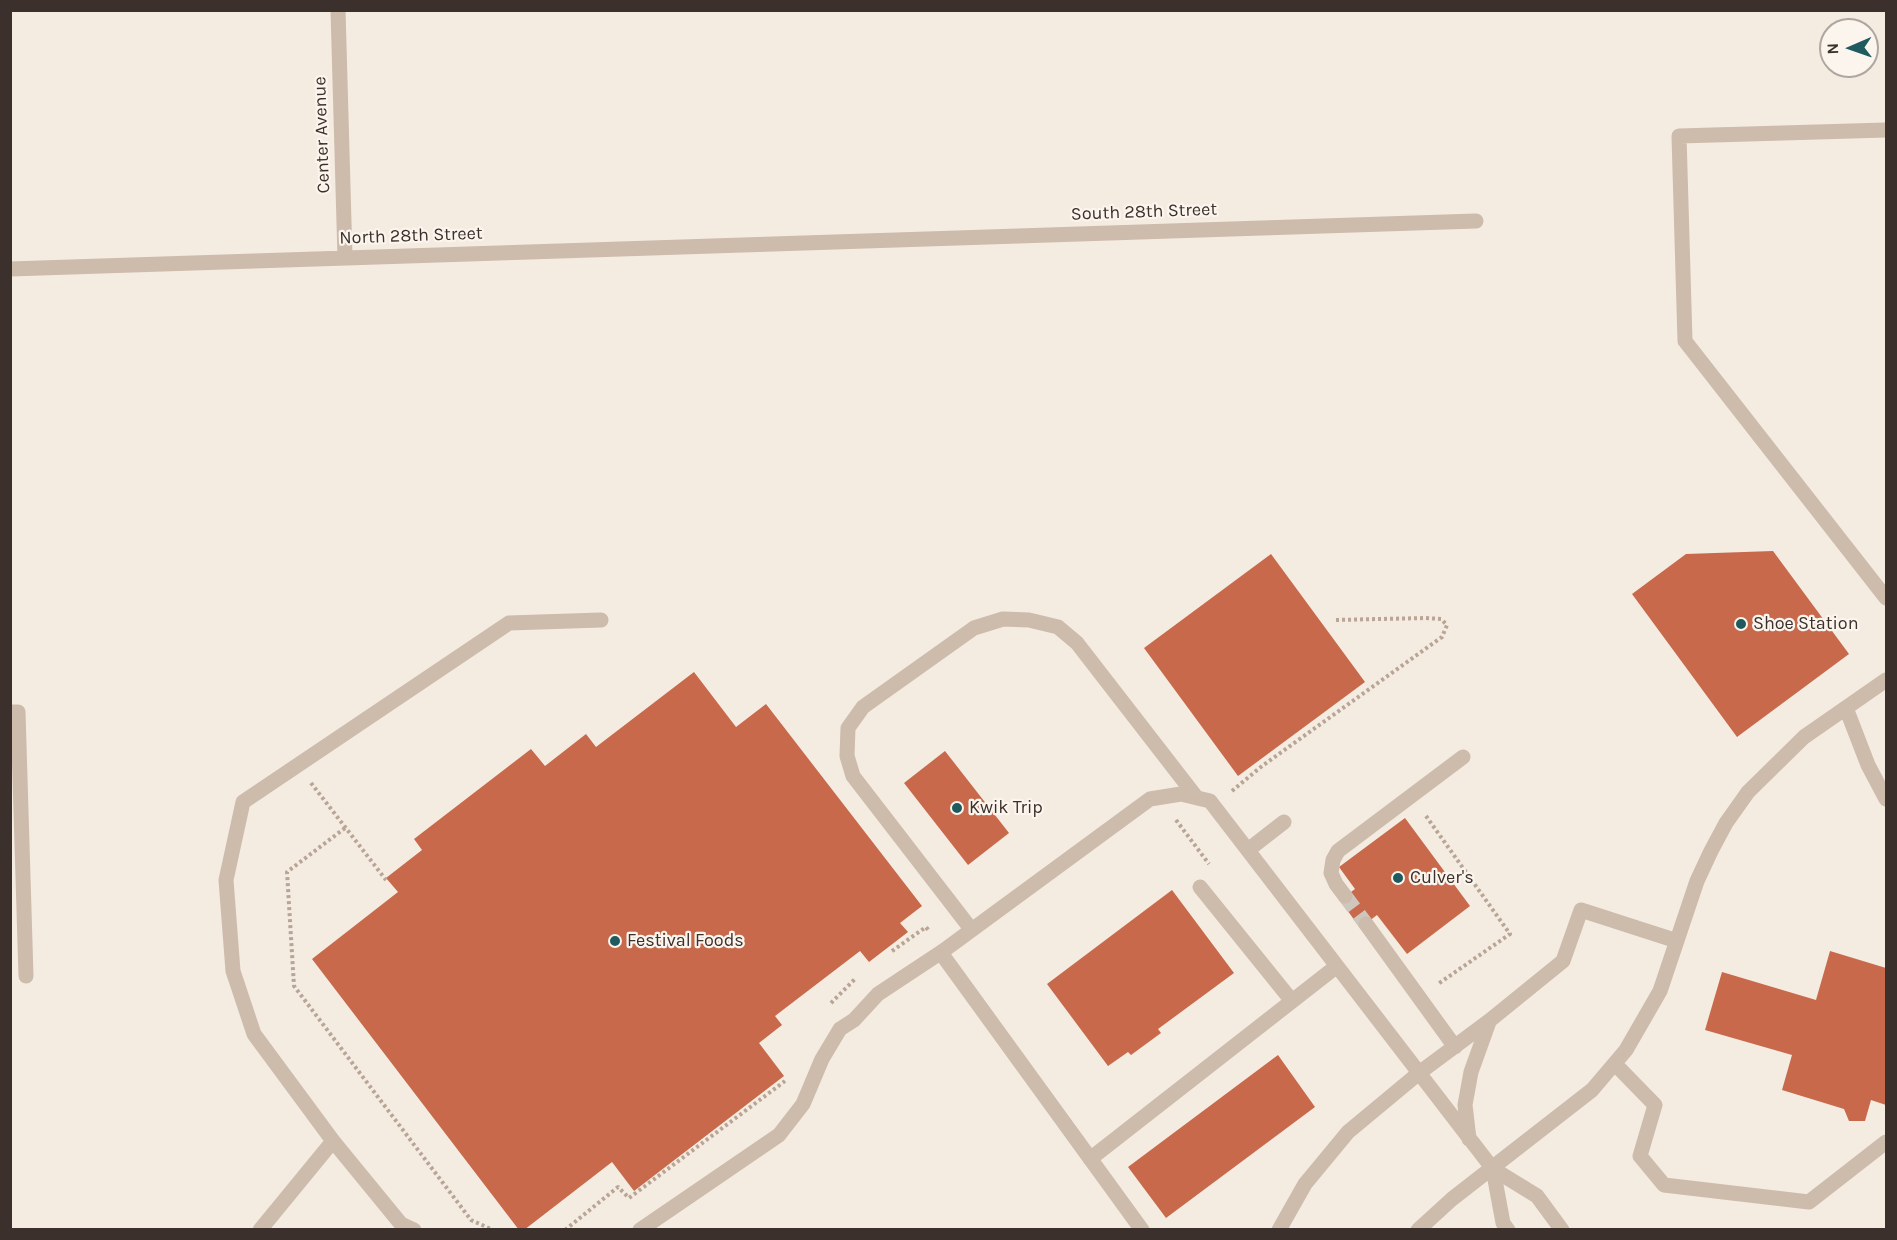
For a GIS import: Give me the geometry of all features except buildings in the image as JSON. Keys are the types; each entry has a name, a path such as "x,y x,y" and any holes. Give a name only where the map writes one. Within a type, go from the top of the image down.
{"street":[{"name":"Center Avenue","path":"338,10 345,258"},
{"path":"1887,130 1679,136 1685,341 1887,598"},
{"name":"South 28th Street","path":"813,242 1476,221"},
{"name":"North 28th Street","path":"10,269 813,242"},
{"path":"414,1230 401,1224 333,1141 254,1034 233,971 226,880 243,802 508,623 601,620"},
{"path":"971,929 853,776 847,756 848,729 863,707 974,628 1003,620 1029,620 1058,627 1077,643 1197,798"},
{"path":"1418,1230 1452,1199 1592,1090 1615,1064 1626,1050 1660,991 1697,881 1710,851 1742,800 1804,737 1887,680"},
{"path":"1846,708 1868,765 1887,799"},
{"path":"10,712 18,712 26,976"},
{"path":"1345,896 1331,873 1333,860 1338,851 1463,757"},
{"path":"640,1230 779,1135 803,1104 822,1059 840,1029 854,1020 878,994 942,952 1150,799 1181,794 1210,801 1214,805 1493,1169 1537,1196 1562,1230"},
{"path":"1248,849 1284,822"},
{"path":"1200,887 1292,1001"},
{"path":"1279,1230 1305,1184 1348,1132 1419,1073 1489,1022 1563,962 1581,910 1677,941"},
{"path":"1366,924 1455,1047"},
{"path":"942,952 1142,1230"},
{"path":"1090,1159 1337,966"},
{"path":"1469,1138 1465,1105 1471,1072 1489,1022"},
{"path":"1615,1064 1655,1105 1640,1156 1664,1185 1809,1202 1887,1142"},
{"path":"260,1230 333,1141"},
{"path":"1493,1169 1503,1223 1508,1230"}],"path":[{"path":"1214,805 1262,766 1442,637 1447,626 1444,621 1435,618 1334,620"},
{"path":"298,765 386,880"},
{"path":"1411,796 1510,934 1419,997"},
{"path":"1159,797 1217,874 1200,887"},
{"path":"345,828 287,872 294,986 471,1220 494,1230"},
{"path":"890,953 926,927 942,952"},
{"path":"824,1010 860,975"},
{"path":"565,1230 618,1187 629,1198 788,1079"}],"tunnel":[{"path":"1345,896 1366,924"}],"place":[{"name":"Shoe Station","path":"1741,624"},
{"name":"Kwik Trip","path":"957,808"},
{"name":"Culver's","path":"1398,878"},
{"name":"Festival Foods","path":"615,941"}]}
